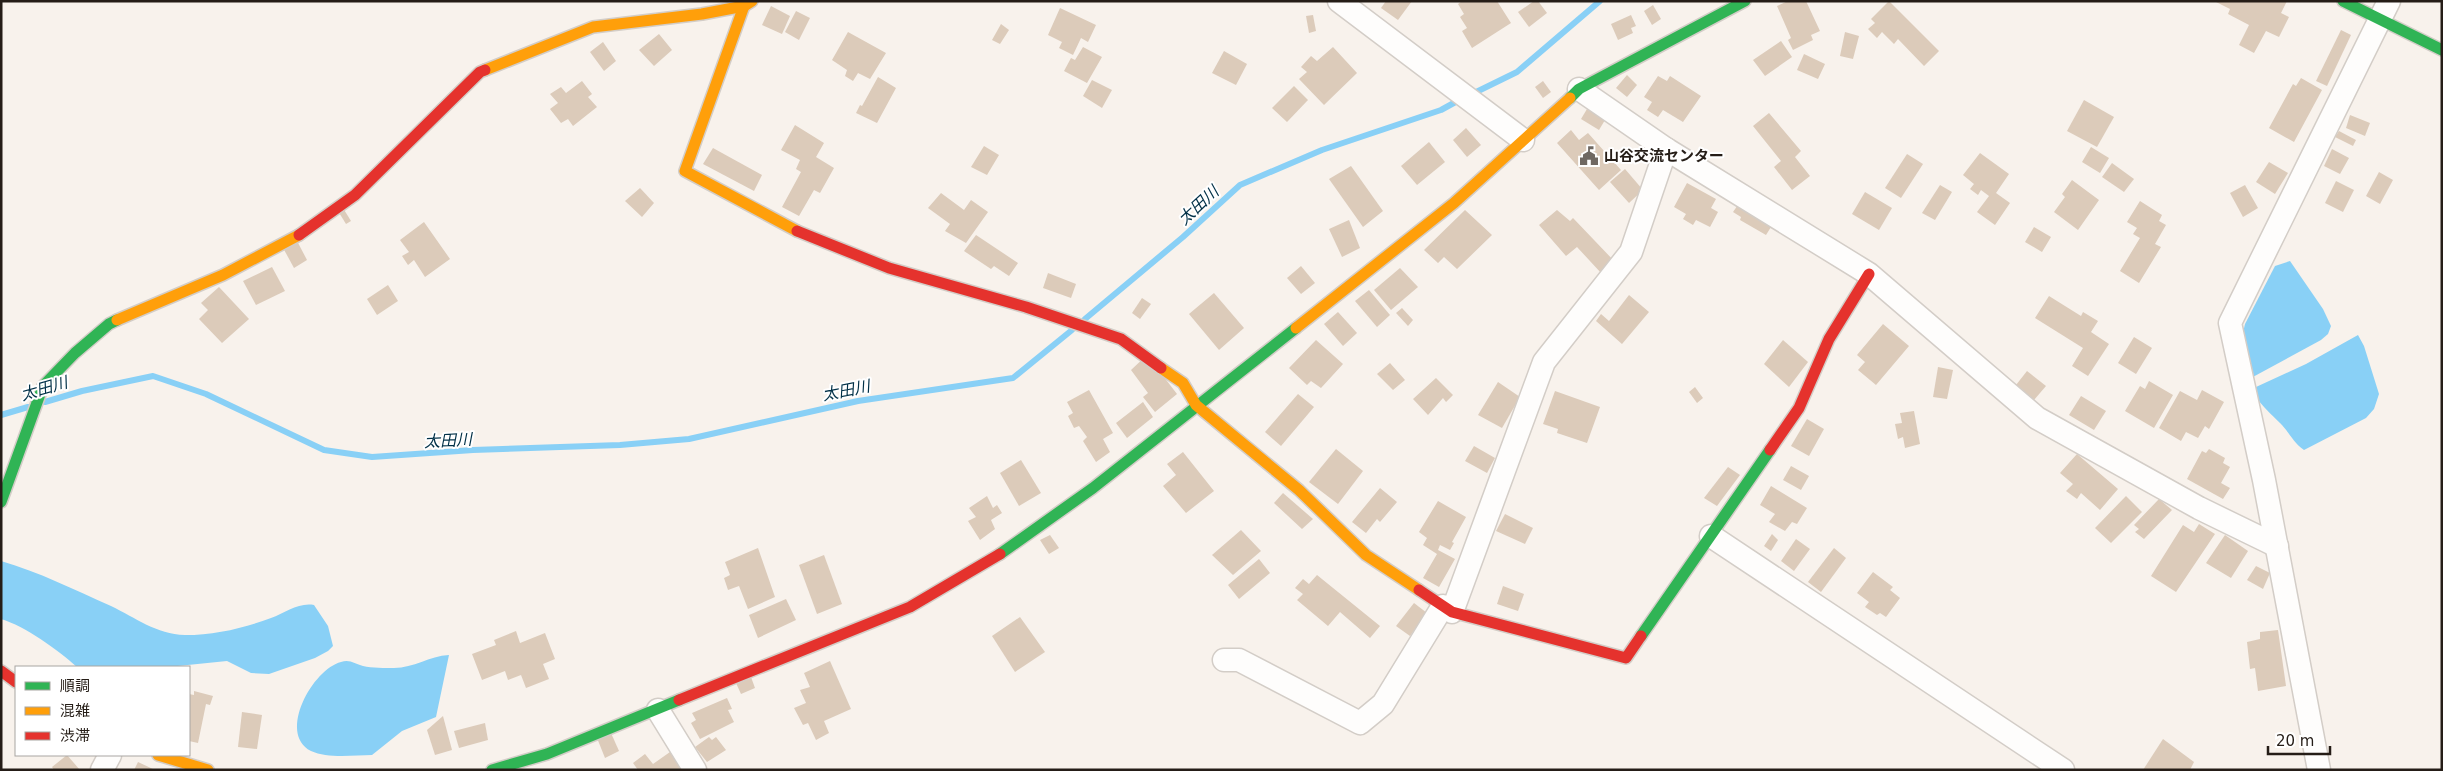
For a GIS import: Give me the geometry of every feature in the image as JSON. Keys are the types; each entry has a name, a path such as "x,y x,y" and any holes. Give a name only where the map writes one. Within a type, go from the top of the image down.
{"street":[{"path":"1339,1 1523,140"},
{"path":"492,770 547,754 910,607 1015,545 1093,488 1454,203 1579,89 1718,7 1745,1"},
{"path":"2343,1 2384,10 2442,50"},
{"path":"748,4 685,171 812,238 889,268 1026,306 1121,339 1183,383 1196,405 1299,490 1366,555 1448,609 1626,658 1799,408 1829,339 1869,274"},
{"path":"1,502 43,386 75,352 109,324 223,275 298,236 355,195 480,72 593,28 702,14 748,4"},
{"path":"2319,770 2277,546 2230,323 2384,10"},
{"path":"1579,89 1666,149 1869,274 2037,418 2199,508 2277,546"},
{"path":"1224,660 1239,660 1360,723 1383,704 1448,609 1544,362 1631,252 1666,149"},
{"path":"1711,536 2063,770"},
{"path":"1,671 15,681"},
{"path":"658,710 695,770"},
{"path":"102,770 109,756"},
{"path":"161,756 208,770"}],"water":[{"path":"2290,261 2323,309 2331,326 2328,334 2321,340 2251,378 2240,345 2245,324 2275,266"},
{"path":"2358,335 2364,346 2379,394 2374,409 2366,418 2304,450 2258,400 2255,396 2256,387 2306,364"},
{"path":"1,561 57,582 111,606 155,629 175,634 207,634 240,628 261,622 297,606 314,605 328,626 333,646 315,658 269,674 251,673 227,661 178,666 76,666 41,639 1,619"},
{"path":"449,655 436,717 402,731 372,755 325,755 311,751 301,742 297,730 298,717 303,702 310,688 330,667 347,661 370,667 401,667"}],"building":[{"path":"1386,1 1412,1 1398,20 1381,8"},
{"path":"1462,1 1497,1 1511,23 1472,48 1462,31 1467,28 1460,17 1464,14 1458,4"},
{"path":"1534,1 1538,1 1547,13 1529,27 1518,12"},
{"path":"1788,1 1806,1 1820,31 1811,35 1813,40 1793,50 1788,40 1791,38 1777,6"},
{"path":"1889,1 1939,51 1924,66 1898,39 1894,44 1882,32 1877,38 1868,29 1875,23 1871,19"},
{"path":"2214,1 2287,1 2281,13 2289,17 2279,37 2266,31 2254,53 2239,45 2249,25 2228,14 2230,9"},
{"path":"1653,5 1661,19 1652,25 1644,11"},
{"path":"771,6 790,16 782,34 762,25"},
{"path":"1060,8 1096,25 1088,42 1081,38 1073,55 1059,48 1062,42 1048,35"},
{"path":"796,11 810,18 799,40 785,32"},
{"path":"1313,15 1316,31 1309,33 1306,16"},
{"path":"1631,15 1636,26 1631,28 1633,33 1618,40 1611,24"},
{"path":"1001,24 1009,30 1000,44 992,40"},
{"path":"2341,30 2351,35 2327,86 2316,81"},
{"path":"848,32 886,53 870,79 858,73 853,81 845,76 847,70 832,60"},
{"path":"1845,32 1859,36 1853,59 1840,56"},
{"path":"659,34 672,50 654,66 639,50"},
{"path":"1781,41 1792,57 1765,76 1753,60"},
{"path":"603,42 616,61 604,71 590,52"},
{"path":"1083,47 1102,57 1087,83 1064,71 1071,58 1075,60"},
{"path":"1333,47 1357,73 1324,105 1299,79 1307,72 1301,67 1311,56 1317,61"},
{"path":"1224,51 1247,64 1236,85 1212,73"},
{"path":"1804,54 1825,64 1818,79 1797,70"},
{"path":"1627,75 1637,85 1627,97 1616,88"},
{"path":"1658,76 1667,81 1670,76 1701,96 1683,122 1663,110 1658,117 1647,110 1652,102 1644,97"},
{"path":"878,77 896,88 877,123 856,113"},
{"path":"2301,78 2322,90 2294,142 2269,128 2293,84 2296,86"},
{"path":"1092,80 1112,90 1102,108 1083,96"},
{"path":"582,81 592,94 588,97 597,107 573,126 568,119 561,123 550,109 558,103 550,94 561,87 566,93"},
{"path":"1543,81 1551,92 1543,98 1535,87"},
{"path":"1294,86 1308,100 1287,122 1272,108"},
{"path":"2084,100 2114,117 2097,147 2067,131"},
{"path":"1587,109 1605,120 1599,130 1581,119"},
{"path":"1769,113 1801,151 1795,157 1810,176 1792,190 1774,167 1781,161 1753,126"},
{"path":"2350,115 2370,123 2365,136 2346,128"},
{"path":"795,125 824,143 816,157 834,168 820,193 814,190 799,216 782,207 801,172 796,169 800,160 781,150"},
{"path":"1466,128 1481,145 1467,157 1453,140"},
{"name":"山谷交流センター","path":"1571,130 1579,140 1588,133 1621,170 1599,190 1557,143"},
{"path":"2339,131 2356,140 2353,146 2335,137"},
{"path":"1429,142 1445,162 1417,185 1401,166"},
{"path":"984,146 999,155 987,175 971,167"},
{"path":"2091,147 2109,158 2100,173 2082,162"},
{"path":"713,148 762,175 754,191 703,164"},
{"path":"2332,149 2349,158 2340,174 2324,166"},
{"path":"1980,153 2009,174 1996,193 2010,203 1995,225 1977,212 1989,196 1981,190 1978,195 1970,189 1974,184 1963,175"},
{"path":"1907,154 1923,164 1901,198 1885,188"},
{"path":"2269,162 2288,173 2275,194 2256,182"},
{"path":"2112,163 2134,179 2124,192 2102,177"},
{"path":"1351,166 1383,211 1363,227 1329,179"},
{"path":"1625,169 1643,190 1629,203 1610,182"},
{"path":"2379,172 2393,180 2380,204 2366,196"},
{"path":"2072,180 2099,200 2078,230 2054,212 2065,197 2062,194"},
{"path":"2336,181 2354,190 2343,212 2325,203"},
{"path":"1687,183 1716,199 1711,208 1718,212 1710,227 1696,220 1693,225 1683,219 1686,214 1674,207"},
{"path":"1940,185 1952,192 1935,220 1922,213"},
{"path":"2245,185 2258,208 2243,217 2230,193"},
{"path":"640,188 654,203 642,217 625,201"},
{"path":"1865,192 1892,208 1879,230 1852,214"},
{"path":"941,193 964,210 971,200 988,212 966,243 945,231 950,224 928,208"},
{"path":"1742,199 1776,219 1766,235 1740,220 1741,217 1733,212"},
{"path":"2140,201 2162,215 2159,221 2166,225 2155,244 2161,247 2139,283 2120,271 2140,238 2133,234 2137,228 2127,222"},
{"path":"343,208 351,221 346,224 338,211"},
{"path":"1465,210 1492,235 1457,269 1444,257 1438,263 1424,250"},
{"path":"1557,210 1570,221 1573,218 1616,263 1602,274 1577,247 1566,256 1539,225"},
{"path":"1349,220 1360,248 1342,257 1329,229"},
{"path":"424,222 450,259 425,277 414,260 408,265 402,256 409,252 400,240"},
{"path":"2034,227 2051,237 2042,252 2025,242"},
{"path":"976,235 1018,263 1009,276 994,266 991,269 964,251"},
{"path":"296,239 307,260 294,268 282,246"},
{"path":"1301,266 1315,283 1301,294 1287,278"},
{"path":"272,267 285,291 256,305 243,281"},
{"path":"1400,268 1418,287 1391,310 1374,290"},
{"path":"1048,273 1076,284 1071,298 1043,288"},
{"path":"388,285 398,301 377,315 367,299"},
{"path":"219,287 249,319 222,343 199,319 208,310 201,303"},
{"path":"1369,290 1390,315 1377,327 1355,301"},
{"path":"1214,293 1244,328 1219,350 1189,314"},
{"path":"1629,295 1649,312 1622,344 1596,321 1601,314 1609,321"},
{"path":"2049,296 2081,316 2083,312 2098,321 2091,332 2109,344 2088,376 2072,366 2083,348 2035,318"},
{"path":"1142,298 1151,304 1140,319 1132,313"},
{"path":"1402,308 1413,320 1408,326 1396,313"},
{"path":"1338,312 1357,333 1343,346 1324,324"},
{"path":"1883,324 1909,346 1876,385 1858,370 1865,362 1857,355"},
{"path":"2134,337 2152,348 2136,374 2118,363"},
{"path":"1316,340 1343,364 1321,388 1311,381 1307,385 1289,368"},
{"path":"1783,340 1808,362 1789,387 1764,364"},
{"path":"1147,355 1177,394 1155,412 1143,397 1148,393 1131,370"},
{"path":"1390,363 1405,380 1393,390 1377,374"},
{"path":"1938,367 1953,370 1947,399 1933,397"},
{"path":"2027,371 2046,386 2034,400 2016,385"},
{"path":"1436,378 1453,395 1446,402 1443,398 1428,415 1413,399"},
{"path":"2149,381 2173,395 2154,428 2125,411 2140,386 2145,389"},
{"path":"1498,382 1520,397 1502,428 1478,415"},
{"path":"1695,387 1703,398 1697,403 1689,392"},
{"path":"1089,390 1113,433 1103,439 1110,452 1096,462 1083,441 1087,437 1079,426 1074,428 1068,416 1073,413 1067,402"},
{"path":"2202,390 2224,402 2209,429 2205,426 2198,438 2186,432 2181,441 2159,428 2180,391 2197,400"},
{"path":"1555,391 1600,407 1587,443 1557,433 1558,429 1543,424"},
{"path":"1298,394 1314,407 1281,446 1265,432"},
{"path":"2081,396 2106,411 2094,430 2069,415"},
{"path":"1143,402 1153,417 1127,438 1116,423"},
{"path":"1914,411 1920,444 1905,448 1903,437 1898,439 1895,424 1902,423 1900,413"},
{"path":"1807,419 1824,429 1809,456 1791,446"},
{"path":"1474,446 1495,458 1487,473 1465,461"},
{"path":"1336,449 1363,471 1338,504 1309,482"},
{"path":"2209,449 2225,458 2223,463 2230,467 2221,483 2230,488 2223,499 2187,479 2202,451 2206,453"},
{"path":"1183,452 1214,491 1186,513 1163,486 1176,475 1167,464"},
{"path":"2077,454 2118,489 2100,510 2081,493 2077,499 2066,491 2073,484 2060,473"},
{"path":"1021,460 1041,493 1019,506 1000,473"},
{"path":"1791,466 1809,476 1801,490 1783,480"},
{"path":"1728,467 1740,475 1717,506 1704,498"},
{"path":"1771,486 1807,508 1797,524 1792,522 1785,531 1769,522 1775,514 1760,505"},
{"path":"1380,488 1397,502 1380,522 1377,519 1366,533 1352,522"},
{"path":"1283,493 1313,519 1302,529 1274,503"},
{"path":"987,496 993,508 997,505 1002,513 991,520 995,529 980,540 968,521 976,517 969,508"},
{"path":"2126,496 2142,512 2111,543 2095,528"},
{"path":"2159,499 2172,510 2144,539 2135,532 2139,529 2134,525"},
{"path":"1438,501 1466,517 1452,542 1454,543 1450,550 1440,545 1438,550 1455,559 1439,587 1423,578 1437,554 1423,545 1427,538 1419,532"},
{"path":"1505,514 1533,528 1525,544 1496,531"},
{"path":"2199,524 2215,534 2176,592 2151,576 2183,525 2194,532"},
{"path":"1241,530 1261,551 1233,575 1212,555"},
{"path":"1772,534 1778,540 1771,551 1764,546"},
{"path":"1050,535 1059,548 1049,554 1040,540"},
{"path":"2225,535 2248,551 2231,578 2206,563"},
{"path":"1796,539 1810,549 1794,571 1781,561"},
{"path":"758,548 775,597 748,609 739,586 728,590 724,578 730,575 725,562"},
{"path":"1834,548 1846,558 1821,592 1808,582"},
{"path":"824,555 842,604 817,614 799,565"},
{"path":"1259,559 1270,573 1239,599 1228,585"},
{"path":"2256,566 2270,573 2263,589 2247,580"},
{"path":"1873,572 1893,587 1890,590 1900,598 1886,617 1880,613 1877,615 1865,607 1869,602 1857,593"},
{"path":"1317,575 1380,626 1370,638 1340,612 1328,626 1297,600 1303,594 1295,588 1303,579 1309,584"},
{"path":"1503,586 1524,594 1518,611 1497,604"},
{"path":"786,599 796,620 758,638 749,615"},
{"path":"1414,603 1427,613 1410,636 1396,626"},
{"path":"1020,617 1045,652 1015,672 992,636"},
{"path":"2278,630 2286,686 2258,691 2255,668 2250,669 2247,642 2260,639 2260,632"},
{"path":"516,631 520,643 545,633 555,659 543,664 549,679 526,688 521,675 508,680 505,671 482,680 472,654 496,645 494,640"},
{"path":"830,661 851,709 824,721 829,733 816,740 808,723 803,725 794,708 806,703 800,690 810,687 804,673"},
{"path":"751,677 755,688 741,694 736,683"},
{"path":"194,691 213,696 210,705 206,704 198,743 190,741 190,694 194,695"},
{"path":"727,698 732,709 728,710 734,722 700,739 691,723 696,720 692,713"},
{"path":"242,712 262,715 257,749 238,747"},
{"path":"443,716 452,750 435,755 427,730"},
{"path":"485,723 488,740 459,748 454,731"},
{"path":"611,733 619,751 605,758 597,738"},
{"path":"709,737 712,740 716,737 726,750 707,762 695,747"},
{"path":"2163,739 2194,762 2190,770 2143,770"},
{"path":"670,752 683,770 638,770 633,763 645,754 653,764"},
{"path":"68,756 80,770 54,770 52,767"},
{"path":"138,762 155,770 134,770"}],"waterway":[{"name":"太田川","path":"1470,95 1517,72 1600,1"},
{"name":"太田川","path":"1085,319 1183,237 1240,185 1322,150 1441,110 1461,99"},
{"name":"太田川","path":"45,402 82,391 153,376 206,394 324,450 372,457 473,450 620,445 689,439 858,401 1013,378 1072,330"},
{"name":"太田川","path":"1,415 28,407"}],"traffic: fast":[{"path":"1570,98 1579,89 1745,1"},
{"path":"2343,1 2442,50"},
{"path":"1,502 43,386 75,353 109,324 117,320"},
{"path":"1000,554 1093,488 1296,328"},
{"path":"1641,636 1770,450"},
{"path":"492,770 547,754 679,700"}],"traffic: slow":[{"path":"485,70 593,27 702,14 744,6 752,1"},
{"path":"744,6 685,171 797,231"},
{"path":"1296,328 1454,203 1570,98"},
{"path":"117,320 223,275 299,235"},
{"path":"1161,368 1183,383 1196,405 1299,490 1366,555 1419,590"},
{"path":"161,756 208,770"}],"traffic: jam":[{"path":"299,235 355,195 480,72 485,70"},
{"path":"797,231 889,268 1026,307 1121,339 1161,368"},
{"path":"1770,450 1799,408 1829,339 1869,274"},
{"path":"679,700 910,607 1000,554"},
{"path":"1419,590 1452,612 1626,658 1641,636"},
{"path":"1,671 15,681"}],"place":[{"name":"山谷交流センター","path":"1589,156"}]}
